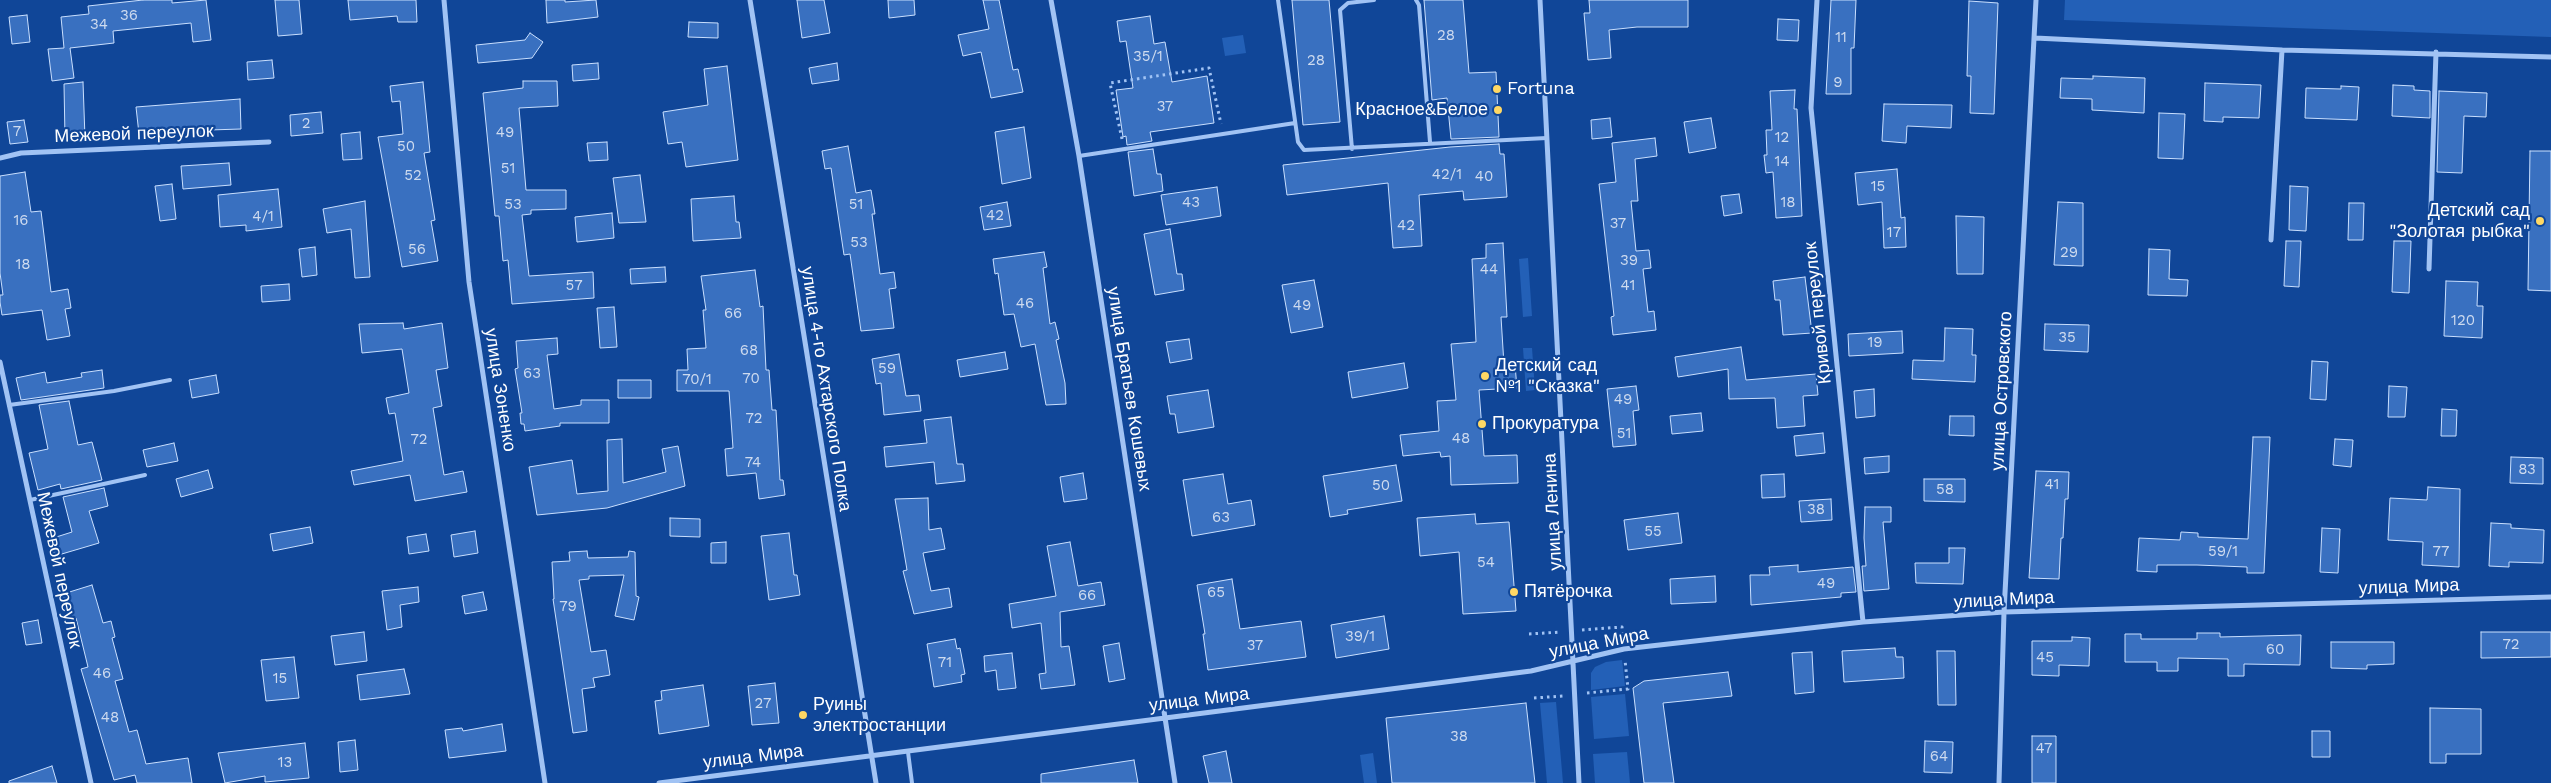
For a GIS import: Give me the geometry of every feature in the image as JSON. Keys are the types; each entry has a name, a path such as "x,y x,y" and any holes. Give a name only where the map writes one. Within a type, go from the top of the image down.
{"street":[{"name":"улица Зоненко","path":"444,0 469,282 545,783"},
{"name":"улица 4-го Ахтарского Полка","path":"750,0 876,783"},
{"name":"улица Братьев Кошевых","path":"1051,0 1080,156 1175,783"},
{"name":"улица Ленина","path":"1540,0 1579,783"},
{"name":"Кривой переулок","path":"1817,0 1811,108 1863,622"},
{"name":"улица Островского","path":"1999,783 2004,612 2036,0"},
{"path":"2035,38 2282,50 2436,52 2551,57"},
{"path":"2271,240 2282,50"},
{"path":"2429,269 2436,52"},
{"name":"Межевой переулок","path":"0,158 21,153 269,142"},
{"name":"Межевой переулок","path":"0,362 91,783"},
{"name":"улица Мира","path":"659,783 1531,671 1624,649 1863,622 2004,612 2551,597"}],"lane":[{"path":"1278,0 1298,142 1304,150 1352,149 1430,142 1442,145 1547,138"},
{"path":"1352,149 1340,10 1348,3 1374,0"},
{"path":"1416,0 1419,5 1430,142"},
{"path":"1080,156 1295,123"},
{"path":"9,406 114,391 170,380"},
{"path":"30,500 145,475"},
{"path":"908,752 912,783"}],"path":[{"path":"1124,149 1110,83 1209,68 1223,134"}],"shaded area":[{"path":"2065,0 2551,0 2551,37 2064,20"},
{"path":"1243,35 1246,53 1225,56 1222,38"},
{"path":"1528,258 1532,316 1523,317 1519,259"},
{"path":"1523,348 1532,348 1535,390 1526,391"},
{"path":"1622,660 1625,686 1591,690 1591,673 1595,667 1606,662"},
{"path":"1625,694 1629,736 1594,739 1591,697"},
{"path":"1556,702 1563,783 1547,783 1540,703"},
{"path":"1627,752 1630,783 1595,783 1593,754"},
{"path":"1373,753 1377,783 1364,783 1360,755"}],"building":[{"path":"143,0 172,0 172,3 206,0 211,40 193,42 191,23 113,31 114,43 70,48 74,78 52,81 48,49 64,48 61,17 89,14 88,6"},
{"path":"275,0 299,0 302,34 278,36"},
{"path":"348,0 416,0 417,22 398,22 397,16 350,20"},
{"path":"546,0 565,0 565,2 596,0 598,17 547,23"},
{"path":"797,0 824,0 830,33 802,38"},
{"path":"888,0 914,0 915,15 889,18"},
{"path":"983,0 999,0 1013,70 1018,69 1023,92 991,98 981,52 963,56 958,35 989,29"},
{"path":"1292,0 1329,0 1340,122 1303,125"},
{"path":"1424,0 1463,0 1469,73 1496,72 1499,137 1451,139 1447,98 1432,100"},
{"path":"1589,0 1688,0 1688,27 1637,27 1609,30 1611,58 1588,60 1584,13 1590,13"},
{"path":"1831,0 1856,0 1854,48 1851,48 1851,94 1826,94"},
{"path":"1969,1 1998,3 1994,114 1970,113 1971,76 1967,76"},
{"path":"27,15 30,42 12,44 9,17"},
{"path":"1150,16 1154,44 1165,42 1172,82 1207,76 1214,123 1150,132 1152,141 1127,145 1126,136 1123,137 1116,90 1133,88 1126,41 1120,42 1117,21"},
{"path":"1778,19 1799,20 1798,41 1777,40"},
{"path":"689,22 718,23 718,38 688,37"},
{"path":"530,33 543,42 532,58 478,63 476,45 525,40"},
{"path":"272,60 274,78 248,80 247,62"},
{"path":"598,63 599,79 573,81 572,65"},
{"path":"837,63 839,80 812,84 809,68"},
{"path":"727,66 738,160 686,167 682,142 668,144 663,112 708,105 704,69"},
{"path":"2093,76 2145,78 2144,113 2092,110 2092,99 2060,98 2061,78 2093,79"},
{"path":"523,81 557,81 558,106 519,108 526,190 566,190 566,209 531,210 531,214 522,215 529,276 593,272 594,298 512,304 508,260 503,261 499,216 495,216 483,93 523,88"},
{"path":"83,82 85,138 65,138 64,84"},
{"path":"423,82 430,152 424,153 435,220 431,221 438,261 402,267 378,137 403,134 400,101 392,102 390,86"},
{"path":"2205,83 2261,85 2259,118 2223,117 2223,122 2204,121"},
{"path":"2393,85 2414,86 2414,90 2430,91 2430,118 2392,116"},
{"path":"2341,86 2359,87 2357,120 2305,118 2306,88 2341,89"},
{"path":"1795,90 1794,109 1797,109 1802,216 1776,218 1773,172 1766,173 1764,155 1767,155 1766,130 1772,130 1770,91"},
{"path":"2439,91 2487,93 2486,117 2464,116 2462,173 2437,172"},
{"path":"240,99 241,129 209,130 209,133 184,135 183,129 139,134 136,107"},
{"path":"1884,104 1952,105 1951,128 1907,126 1906,143 1882,141"},
{"path":"321,112 323,133 291,136 290,115"},
{"path":"2159,113 2185,114 2183,159 2158,158"},
{"path":"1610,118 1612,137 1592,139 1591,120"},
{"path":"1711,118 1716,148 1689,153 1684,122"},
{"path":"24,120 28,142 10,144 7,122"},
{"path":"1024,127 1031,178 1002,184 995,132"},
{"path":"360,132 362,159 343,160 341,134"},
{"path":"1655,138 1657,156 1635,159 1638,201 1631,201 1636,251 1649,250 1651,268 1643,269 1648,312 1654,311 1656,330 1613,335 1611,317 1614,316 1599,184 1616,182 1612,143"},
{"path":"607,142 608,160 589,161 587,143"},
{"path":"1499,144 1500,154 1504,154 1507,197 1464,200 1463,191 1419,195 1422,246 1393,248 1388,183 1287,195 1283,165 1450,147"},
{"path":"848,146 856,193 871,190 875,214 872,214 880,274 894,272 896,288 889,289 894,328 861,331 850,254 844,255 831,168 825,169 822,151"},
{"path":"1153,149 1157,174 1161,174 1163,191 1134,196 1128,152"},
{"name":"Детский сад \"Золотая рыбка\"","path":"2530,151 2551,151 2551,291 2528,290"},
{"path":"229,163 231,185 183,189 181,166"},
{"path":"1897,169 1901,218 1905,217 1906,247 1884,248 1882,202 1858,205 1855,173"},
{"path":"25,172 31,212 41,211 51,292 68,289 71,308 65,309 70,336 47,340 42,310 2,315 0,302 0,295 3,295 0,273 0,176"},
{"path":"640,175 646,222 619,223 613,178"},
{"path":"172,184 176,219 160,221 155,186"},
{"path":"2290,186 2308,187 2306,231 2289,230"},
{"path":"1217,187 1221,216 1166,225 1161,195"},
{"path":"278,189 282,227 246,231 246,225 220,227 218,195"},
{"path":"1739,194 1742,213 1724,216 1721,196"},
{"path":"734,196 736,222 739,222 741,238 693,241 691,199"},
{"path":"365,201 370,277 355,278 351,229 327,233 323,209"},
{"path":"1007,202 1011,226 984,230 980,207"},
{"path":"2058,202 2083,203 2083,266 2054,265"},
{"path":"2349,203 2364,203 2363,240 2348,240"},
{"path":"612,213 614,238 577,242 575,217"},
{"path":"1956,216 1984,217 1983,274 1957,274"},
{"path":"1170,229 1177,274 1182,274 1184,290 1155,295 1144,234"},
{"path":"2286,241 2301,241 2299,287 2284,286"},
{"path":"2394,241 2411,241 2409,293 2392,292"},
{"path":"1503,243 1507,317 1501,317 1504,365 1515,365 1517,388 1479,390 1484,456 1517,455 1518,483 1451,485 1450,456 1441,457 1440,452 1403,456 1400,435 1439,431 1437,401 1456,400 1451,344 1476,342 1472,259 1486,258 1486,244"},
{"path":"315,247 317,275 302,277 299,249"},
{"path":"2149,249 2170,250 2169,279 2188,280 2187,296 2148,295"},
{"path":"1044,252 1047,267 1043,268 1050,324 1055,322 1059,339 1056,340 1065,383 1066,404 1046,405 1035,344 1021,347 1014,314 1004,315 998,273 995,274 993,259"},
{"path":"665,267 666,282 631,284 630,269"},
{"path":"755,270 760,307 763,306 766,370 769,370 772,410 776,410 780,480 783,480 785,495 759,499 756,473 727,476 725,449 733,448 729,391 677,391 677,370 688,370 687,349 706,348 703,310 706,310 701,276"},
{"path":"1805,277 1812,333 1783,335 1780,300 1775,300 1773,281"},
{"path":"1314,280 1323,327 1291,333 1282,285"},
{"path":"2446,281 2478,282 2477,306 2483,306 2482,338 2444,336"},
{"path":"289,284 290,300 262,302 261,286"},
{"path":"614,307 617,347 600,348 597,308"},
{"path":"403,323 404,329 442,323 448,368 436,370 442,406 433,408 444,475 463,471 467,492 415,501 410,475 354,485 351,471 403,461 395,413 389,414 386,398 409,393 402,349 362,353 359,324"},
{"path":"2045,324 2089,325 2088,352 2044,350"},
{"path":"1945,328 1973,329 1972,355 1976,355 1975,382 1912,379 1913,360 1944,361"},
{"path":"1902,331 1903,353 1849,356 1848,334"},
{"path":"557,338 558,354 547,355 554,409 581,405 581,400 609,400 609,423 560,423 560,426 525,431 524,424 521,424 520,413 522,413 515,369 518,368 516,341"},
{"path":"1189,339 1192,359 1170,363 1166,342"},
{"path":"1741,347 1746,380 1816,374 1818,395 1803,396 1805,426 1777,428 1775,398 1729,399 1728,369 1678,377 1675,357"},
{"path":"1005,352 1008,369 960,377 957,360"},
{"path":"899,354 906,396 919,395 921,411 884,415 881,383 876,384 872,359"},
{"path":"2312,361 2328,362 2326,400 2310,399"},
{"path":"1404,363 1408,388 1352,398 1348,372"},
{"path":"102,370 104,388 21,400 16,378 45,372 47,383 82,377 81,373"},
{"path":"216,375 219,393 192,398 189,380"},
{"path":"618,380 651,380 651,398 618,398"},
{"path":"1636,386 1639,410 1633,411 1636,445 1613,447 1607,389"},
{"path":"2389,386 2407,387 2405,417 2388,417"},
{"path":"1874,389 1875,416 1856,418 1854,391"},
{"path":"1208,390 1214,427 1178,433 1175,414 1170,414 1167,396"},
{"path":"69,401 78,445 92,442 102,480 61,489 60,484 38,490 29,453 48,449 39,405"},
{"path":"2442,409 2457,410 2456,436 2441,436"},
{"path":"1701,413 1703,431 1672,434 1670,416"},
{"path":"1950,416 1974,416 1974,436 1949,435"},
{"path":"951,417 957,464 963,464 965,481 936,484 934,462 886,467 884,447 927,443 924,420"},
{"path":"1823,433 1825,453 1796,456 1794,436"},
{"path":"2253,437 2270,437 2264,573 2247,573 2247,567 2197,565 2157,565 2157,572 2137,571 2139,538 2180,540 2181,532 2198,533 2198,537 2248,539"},
{"path":"622,439 623,483 666,472 662,449 678,446 685,486 607,508 537,515 529,467 572,460 577,494 608,491 607,440"},
{"path":"2335,439 2353,440 2351,467 2333,465"},
{"path":"174,443 178,461 147,467 143,450"},
{"path":"1889,456 1889,472 1865,474 1864,458"},
{"path":"2511,457 2543,458 2543,484 2510,483"},
{"path":"1396,465 1402,501 1347,510 1348,514 1330,517 1323,476"},
{"path":"208,470 213,488 181,497 176,479"},
{"path":"2036,471 2069,472 2068,499 2065,499 2063,538 2061,538 2059,579 2029,578"},
{"path":"1083,473 1087,499 1064,502 1060,477"},
{"path":"1223,474 1228,504 1251,500 1255,525 1192,536 1183,480"},
{"path":"1784,474 1785,497 1762,498 1761,475"},
{"path":"1924,479 1965,479 1965,502 1924,501"},
{"path":"2428,487 2460,489 2459,567 2422,565 2423,542 2388,540 2390,498 2427,500"},
{"path":"104,488 108,506 89,511 99,543 55,556 50,539 72,532 63,497"},
{"path":"928,498 929,530 941,528 945,549 923,553 931,591 949,588 952,607 914,614 903,571 907,570 895,499"},
{"path":"1831,499 1832,520 1801,522 1799,501"},
{"path":"1865,507 1891,507 1891,522 1883,522 1889,589 1864,591 1862,566 1866,566 1864,538"},
{"path":"1678,513 1682,543 1628,550 1624,520"},
{"path":"1475,514 1476,524 1509,522 1516,611 1463,614 1459,552 1420,556 1417,518"},
{"path":"670,518 700,519 700,537 670,536"},
{"path":"2491,523 2511,524 2511,528 2544,530 2543,563 2509,562 2509,567 2489,566"},
{"path":"310,527 313,543 273,551 270,534"},
{"path":"2322,528 2340,529 2338,573 2320,572"},
{"path":"475,531 478,553 454,557 451,535"},
{"path":"789,533 794,575 797,575 800,595 769,600 761,536"},
{"path":"426,534 429,551 409,554 407,537"},
{"path":"726,542 726,563 711,563 711,543"},
{"path":"1070,542 1078,586 1101,582 1105,605 1060,612 1061,647 1069,646 1075,685 1041,689 1039,674 1046,673 1041,623 1012,628 1009,604 1056,596 1047,546"},
{"path":"1949,548 1965,548 1963,584 1916,583 1915,563 1949,563"},
{"path":"587,551 588,558 628,557 629,551 635,552 636,596 639,597 634,620 615,616 624,575 589,576 589,579 579,580 591,652 606,650 610,675 593,678 595,687 582,689 587,731 573,733 553,599 552,562 570,561 569,552"},
{"path":"1798,565 1798,572 1853,567 1856,592 1841,593 1841,597 1751,605 1750,575 1770,575 1769,567"},
{"path":"1715,576 1716,602 1671,604 1670,579"},
{"path":"1232,579 1240,629 1301,621 1306,657 1208,670 1203,634 1205,634 1197,585"},
{"path":"92,585 103,623 111,621 115,637 112,638 123,679 115,681 129,732 137,730 146,764 188,758 192,783 137,783 135,775 114,780 81,669 88,667 76,618 70,620 63,594"},
{"path":"418,587 419,602 400,605 402,627 387,630 382,591"},
{"path":"483,592 487,610 465,614 462,596"},
{"path":"1384,616 1389,649 1336,658 1331,625"},
{"path":"38,620 42,643 26,645 22,623"},
{"path":"364,632 367,661 335,665 331,636"},
{"path":"2481,632 2551,632 2551,657 2481,658"},
{"path":"2197,633 2220,633 2220,637 2301,635 2300,665 2244,664 2244,676 2228,676 2228,659 2178,658 2178,671 2157,671 2157,662 2125,662 2125,634 2141,634 2141,639 2197,639"},
{"path":"2072,637 2090,638 2089,666 2059,665 2059,676 2032,675 2032,641 2072,641"},
{"path":"955,639 957,649 960,648 965,674 961,675 962,682 934,687 927,644"},
{"path":"2331,642 2394,642 2394,664 2367,665 2367,669 2331,668"},
{"path":"1119,643 1125,679 1109,682 1103,646"},
{"path":"1895,648 1896,657 1903,657 1904,678 1844,682 1842,651"},
{"path":"1937,651 1955,651 1956,705 1938,705"},
{"path":"1812,652 1814,692 1795,694 1792,653"},
{"path":"1012,653 1016,688 998,690 996,670 985,672 984,656"},
{"path":"294,657 299,698 266,701 261,660"},
{"path":"404,669 410,694 360,700 357,675"},
{"path":"1728,672 1732,696 1663,703 1674,783 1644,783 1633,688 1644,681"},
{"path":"775,683 779,723 752,725 748,686"},
{"path":"703,685 709,726 659,734 655,701 662,700 661,691"},
{"path":"1526,703 1535,783 1392,783 1386,718"},
{"path":"2430,708 2481,709 2481,754 2446,754 2446,763 2430,763"},
{"path":"502,724 506,751 449,758 445,730 462,728 463,731"},
{"path":"2312,731 2330,731 2330,757 2312,757"},
{"path":"2032,736 2056,736 2056,783 2032,783"},
{"path":"355,740 358,770 340,772 338,742"},
{"path":"1925,741 1953,742 1952,773 1924,772"},
{"path":"305,743 309,778 265,782 265,776 225,783 218,753"},
{"path":"1226,751 1232,783 1209,783 1203,756"},
{"path":"1134,760 1138,783 1041,783 1041,774"},
{"path":"52,766 57,783 9,783 9,781"}],"place":[{"name":"Fortuna","path":"1497,89"},
{"name":"Красное&Белое","path":"1498,110"},
{"name":"Детский сад \"Золотая рыбка\"","path":"2540,221"},
{"name":"Детский сад №1 \"Сказка\"","path":"1485,376"},
{"name":"Прокуратура","path":"1482,424"},
{"name":"Пятёрочка","path":"1514,592"},
{"name":"Руины электростанции","path":"803,715"}]}
